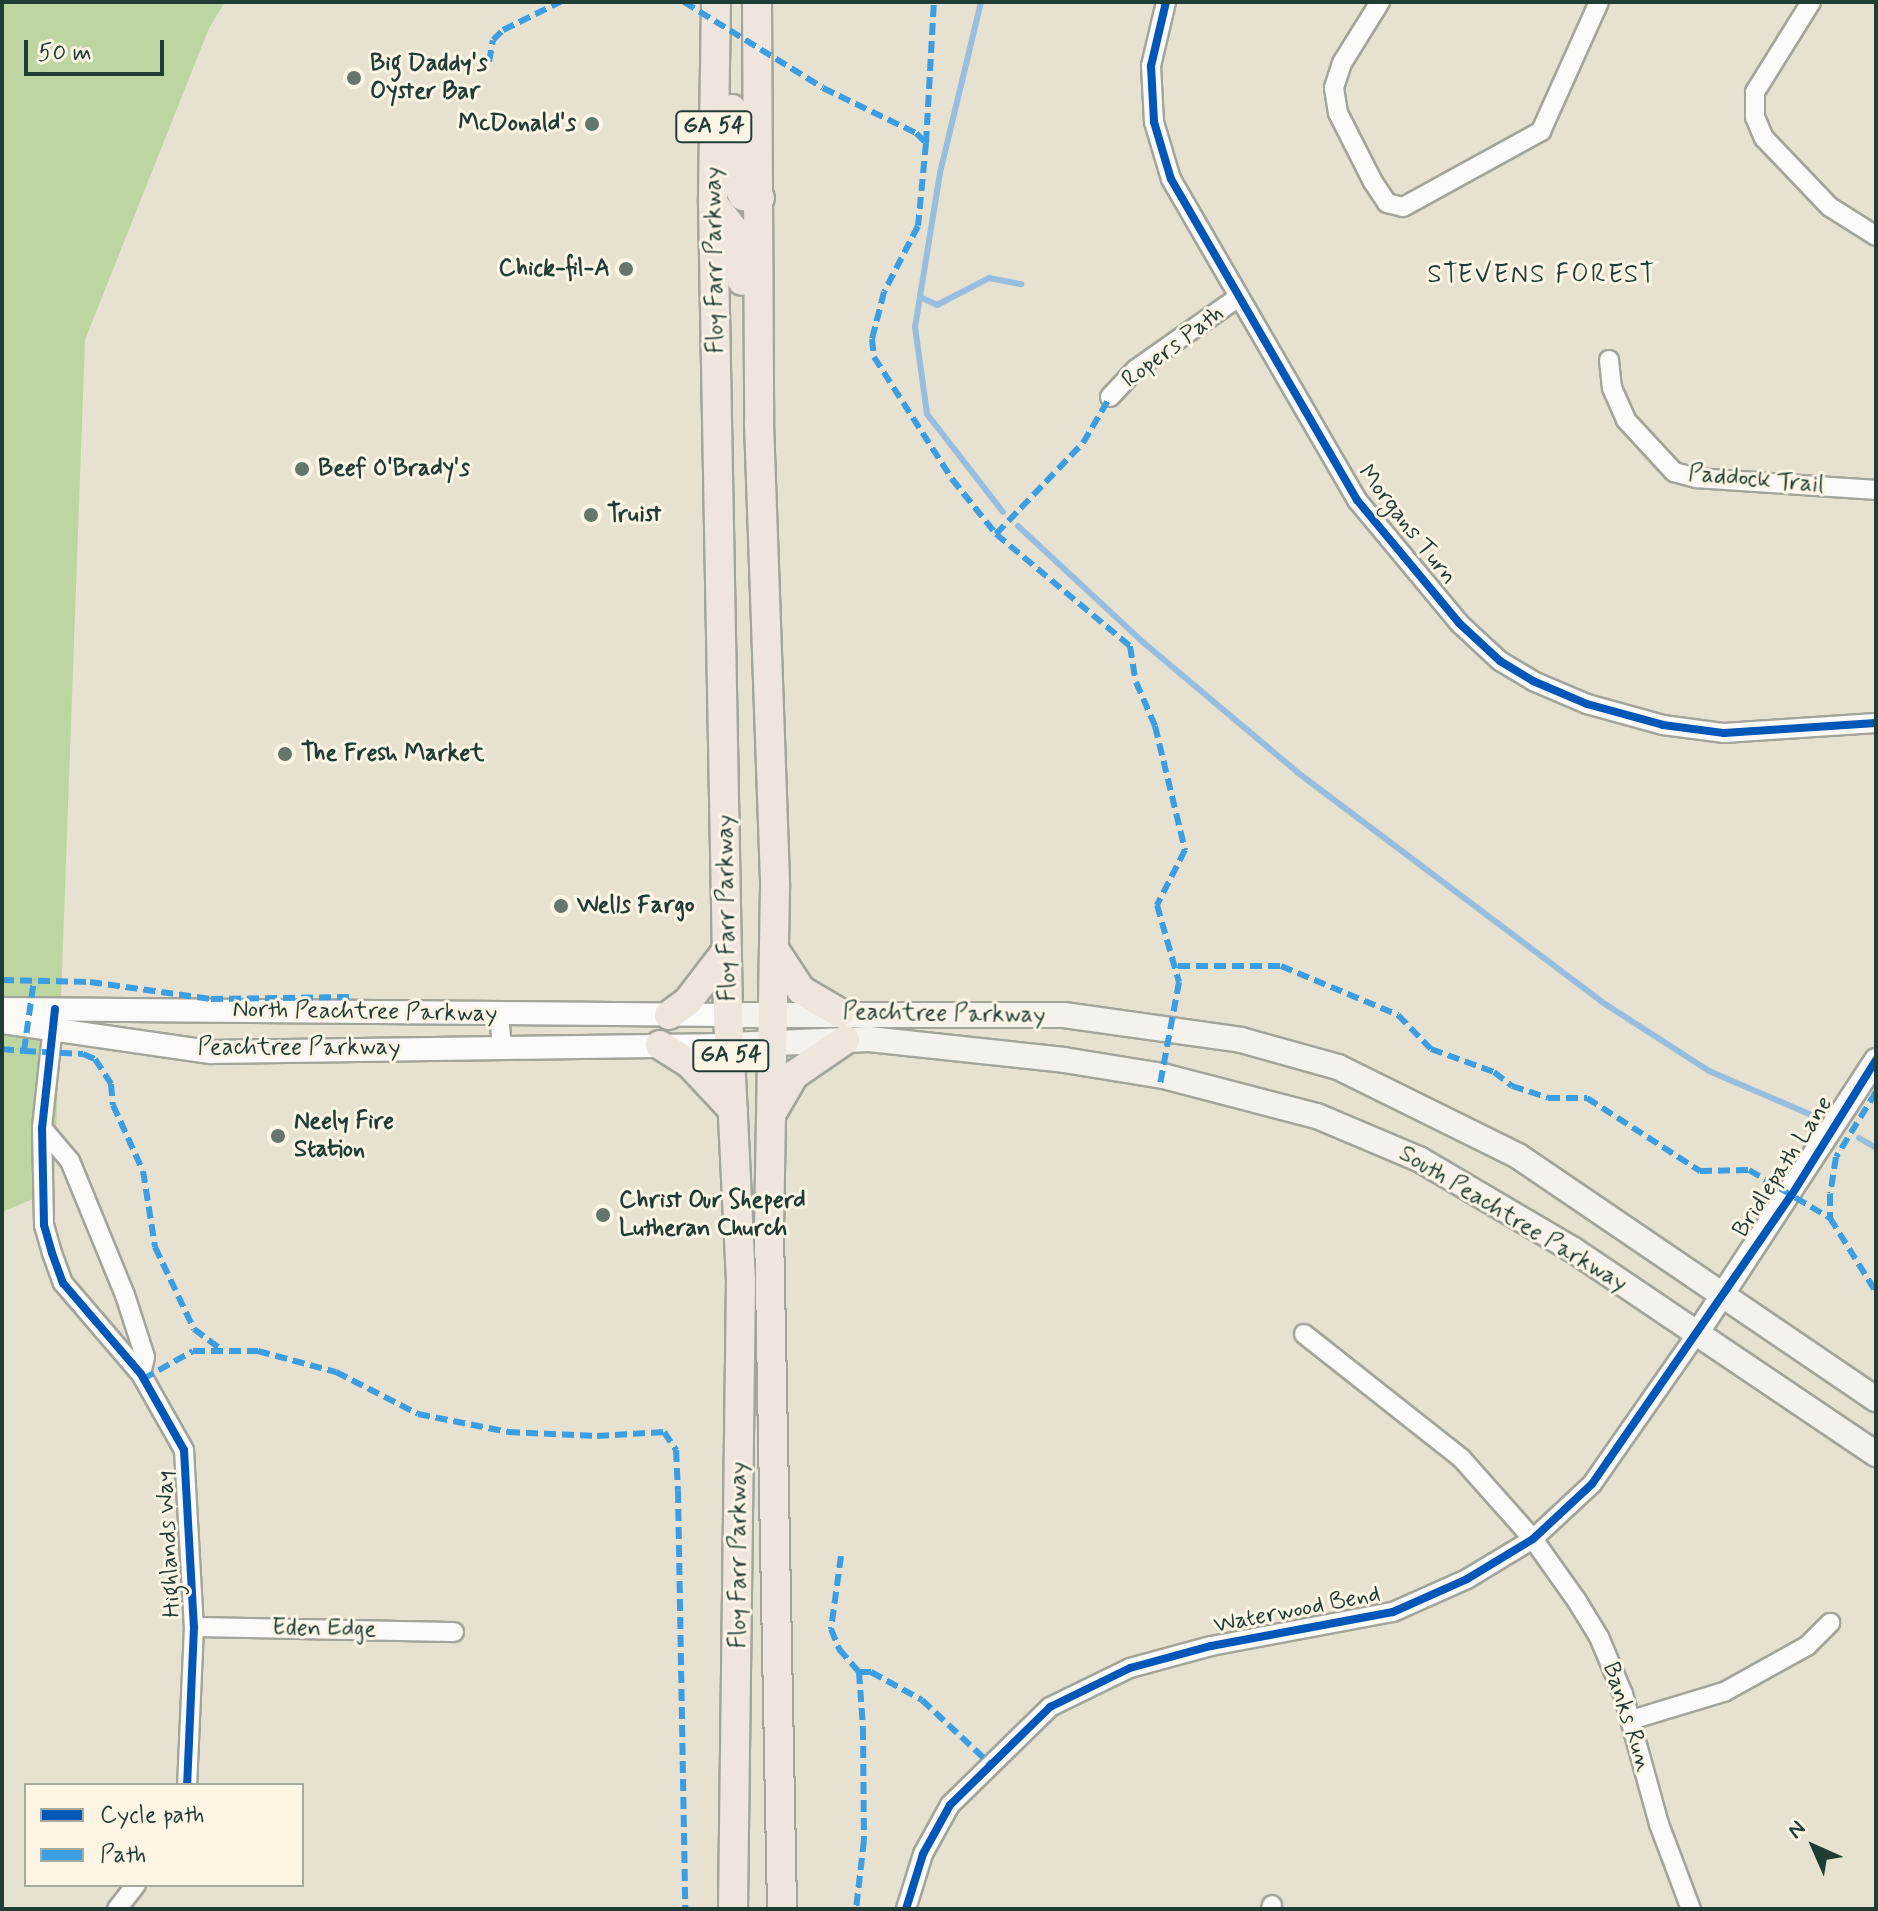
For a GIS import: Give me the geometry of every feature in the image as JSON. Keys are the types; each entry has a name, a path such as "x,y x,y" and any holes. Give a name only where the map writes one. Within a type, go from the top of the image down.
{"main road":[{"name":"Floy Farr Parkway","path":"716,2 713,203 728,1015 741,1280 733,1909"},
{"name":"Floy Farr Parkway","path":"757,2 759,423 774,949 771,1113 782,1909"},
{"path":"715,50 731,75 737,184 743,196 760,198"},
{"path":"713,203 738,235 742,250 744,397 759,423"},
{"path":"771,1113 794,1075 842,1027 801,990 774,949"},
{"path":"669,1015 688,1001 727,950"},
{"name":"Peachtree Parkway","path":"728,1015 772,1014 842,1027 1064,1015"},
{"name":"South Peachtree Parkway","path":"1064,1015 1241,1040 1315,1059 1392,1090 1518,1156 1876,1399"},
{"name":"South Peachtree Parkway","path":"730,1045 772,1044 842,1027 976,1050 1163,1076 1317,1116 1419,1159 1698,1332 1876,1454"},
{"path":"660,1045 689,1063 733,1110"}],"street":[{"name":"Morgans Turn","path":"1166,2 1151,66 1154,122 1171,179 1237,298 1357,500 1459,623 1500,661 1587,704 1663,725 1724,733 1876,723"},
{"path":"1380,2 1342,63 1334,88 1338,113 1373,182 1387,203 1403,207 1541,131 1599,2"},
{"path":"1811,2 1755,92 1755,117 1764,138 1830,207 1876,236"},
{"name":"Ropers Path","path":"1110,397 1136,369 1237,298"},
{"name":"Paddock Trail","path":"1609,360 1612,388 1626,420 1674,472 1697,478 1876,490"},
{"name":"North Peachtree Parkway","path":"2,1009 54,1019 728,1015"},
{"path":"499,1014 502,1048"},
{"name":"Peachtree Parkway","path":"2,1022 54,1019 210,1052 502,1048"},
{"name":"Highlands Way","path":"54,1019 42,1128 44,1225 63,1283 141,1374 184,1450 194,1627 187,1783"},
{"name":"North Peachtree Parkway","path":"502,1048 730,1045"},
{"name":"Bridlepath Lane","path":"1698,1332 1876,1060"},
{"name":"Highlands Way","path":"42,1128 70,1161 125,1295 145,1357 141,1374"},
{"name":"Waterwood Bend","path":"906,1909 923,1854 950,1805 1007,1743 1050,1707 1130,1668 1211,1646 1393,1612 1467,1579 1533,1539 1592,1484 1698,1332"},
{"name":"Banks Run","path":"1304,1334 1462,1459 1533,1539 1599,1637 1631,1720 1659,1824 1691,1909"},
{"path":"1631,1720 1724,1692 1807,1646 1830,1623"},
{"name":"Eden Edge","path":"194,1627 454,1632"},
{"path":"117,1909 134,1887"}],"green space":[{"path":"2,2 225,2 209,28 85,340 54,1190 2,1212"}],"waterway":[{"path":"981,2 940,173 915,327 927,414 1003,512"},
{"path":"920,297 937,305 989,278 1021,284"},
{"path":"1018,526 1144,643 1297,772 1602,1002 1709,1071 1814,1116"},
{"path":"1859,1138 1876,1148"}],"marked path":[{"path":"489,62 493,40 503,30 560,2"},
{"path":"684,2 823,88 916,133 926,143 918,226 884,292 872,339 874,357 952,479 996,534 1130,646 1136,682 1155,726 1185,850 1157,905 1179,982 1160,1085"},
{"path":"926,143 934,2"},
{"path":"996,534 1083,443 1110,397"},
{"path":"1178,966 1281,966 1398,1015 1431,1049 1494,1072 1512,1086 1548,1098 1587,1098 1700,1171 1749,1170 1830,1218"},
{"path":"2,980 90,982 211,999 349,997"},
{"path":"2,1049 24,1051 34,980"},
{"path":"24,1051 83,1054 95,1059 111,1084 113,1105 143,1171 155,1247 194,1329 223,1351"},
{"path":"1876,1092 1836,1157 1830,1194 1830,1218 1876,1292"},
{"path":"143,1379 193,1351 258,1351 336,1372 418,1414 508,1432 597,1436 664,1432 676,1450 678,1491 685,1909"},
{"path":"841,1556 831,1629 839,1649 859,1672 863,1728 864,1840 856,1909"},
{"path":"859,1672 871,1672 922,1700 988,1762"}],"cycle path":[{"path":"1166,2 1151,66 1154,122 1171,179 1357,500 1459,623 1500,661 1533,681 1587,704 1663,725 1724,733 1876,723"},
{"path":"55,1009 42,1128 44,1225 52,1253 63,1283 141,1374 184,1450 194,1627 187,1783"},
{"path":"906,1909 923,1854 950,1805 1050,1707 1130,1668 1211,1646 1393,1612 1467,1579 1533,1539 1592,1484 1791,1196 1876,1060"}],"place":[{"name":"Big Daddy's Oyster Bar","path":"354,78"},
{"name":"McDonald's","path":"592,124"},
{"name":"Chick-fil-A","path":"626,269"},
{"name":"Beef O'Brady's","path":"302,469"},
{"name":"Truist","path":"591,515"},
{"name":"The Fresh Market","path":"285,754"},
{"name":"Wells Fargo","path":"561,906"},
{"name":"Neely Fire Station","path":"278,1136"},
{"name":"Christ Our Sheperd Lutheran Church","path":"603,1215"}],"district":[{"name":"STEVENS FOREST","path":"1542,276"}]}
